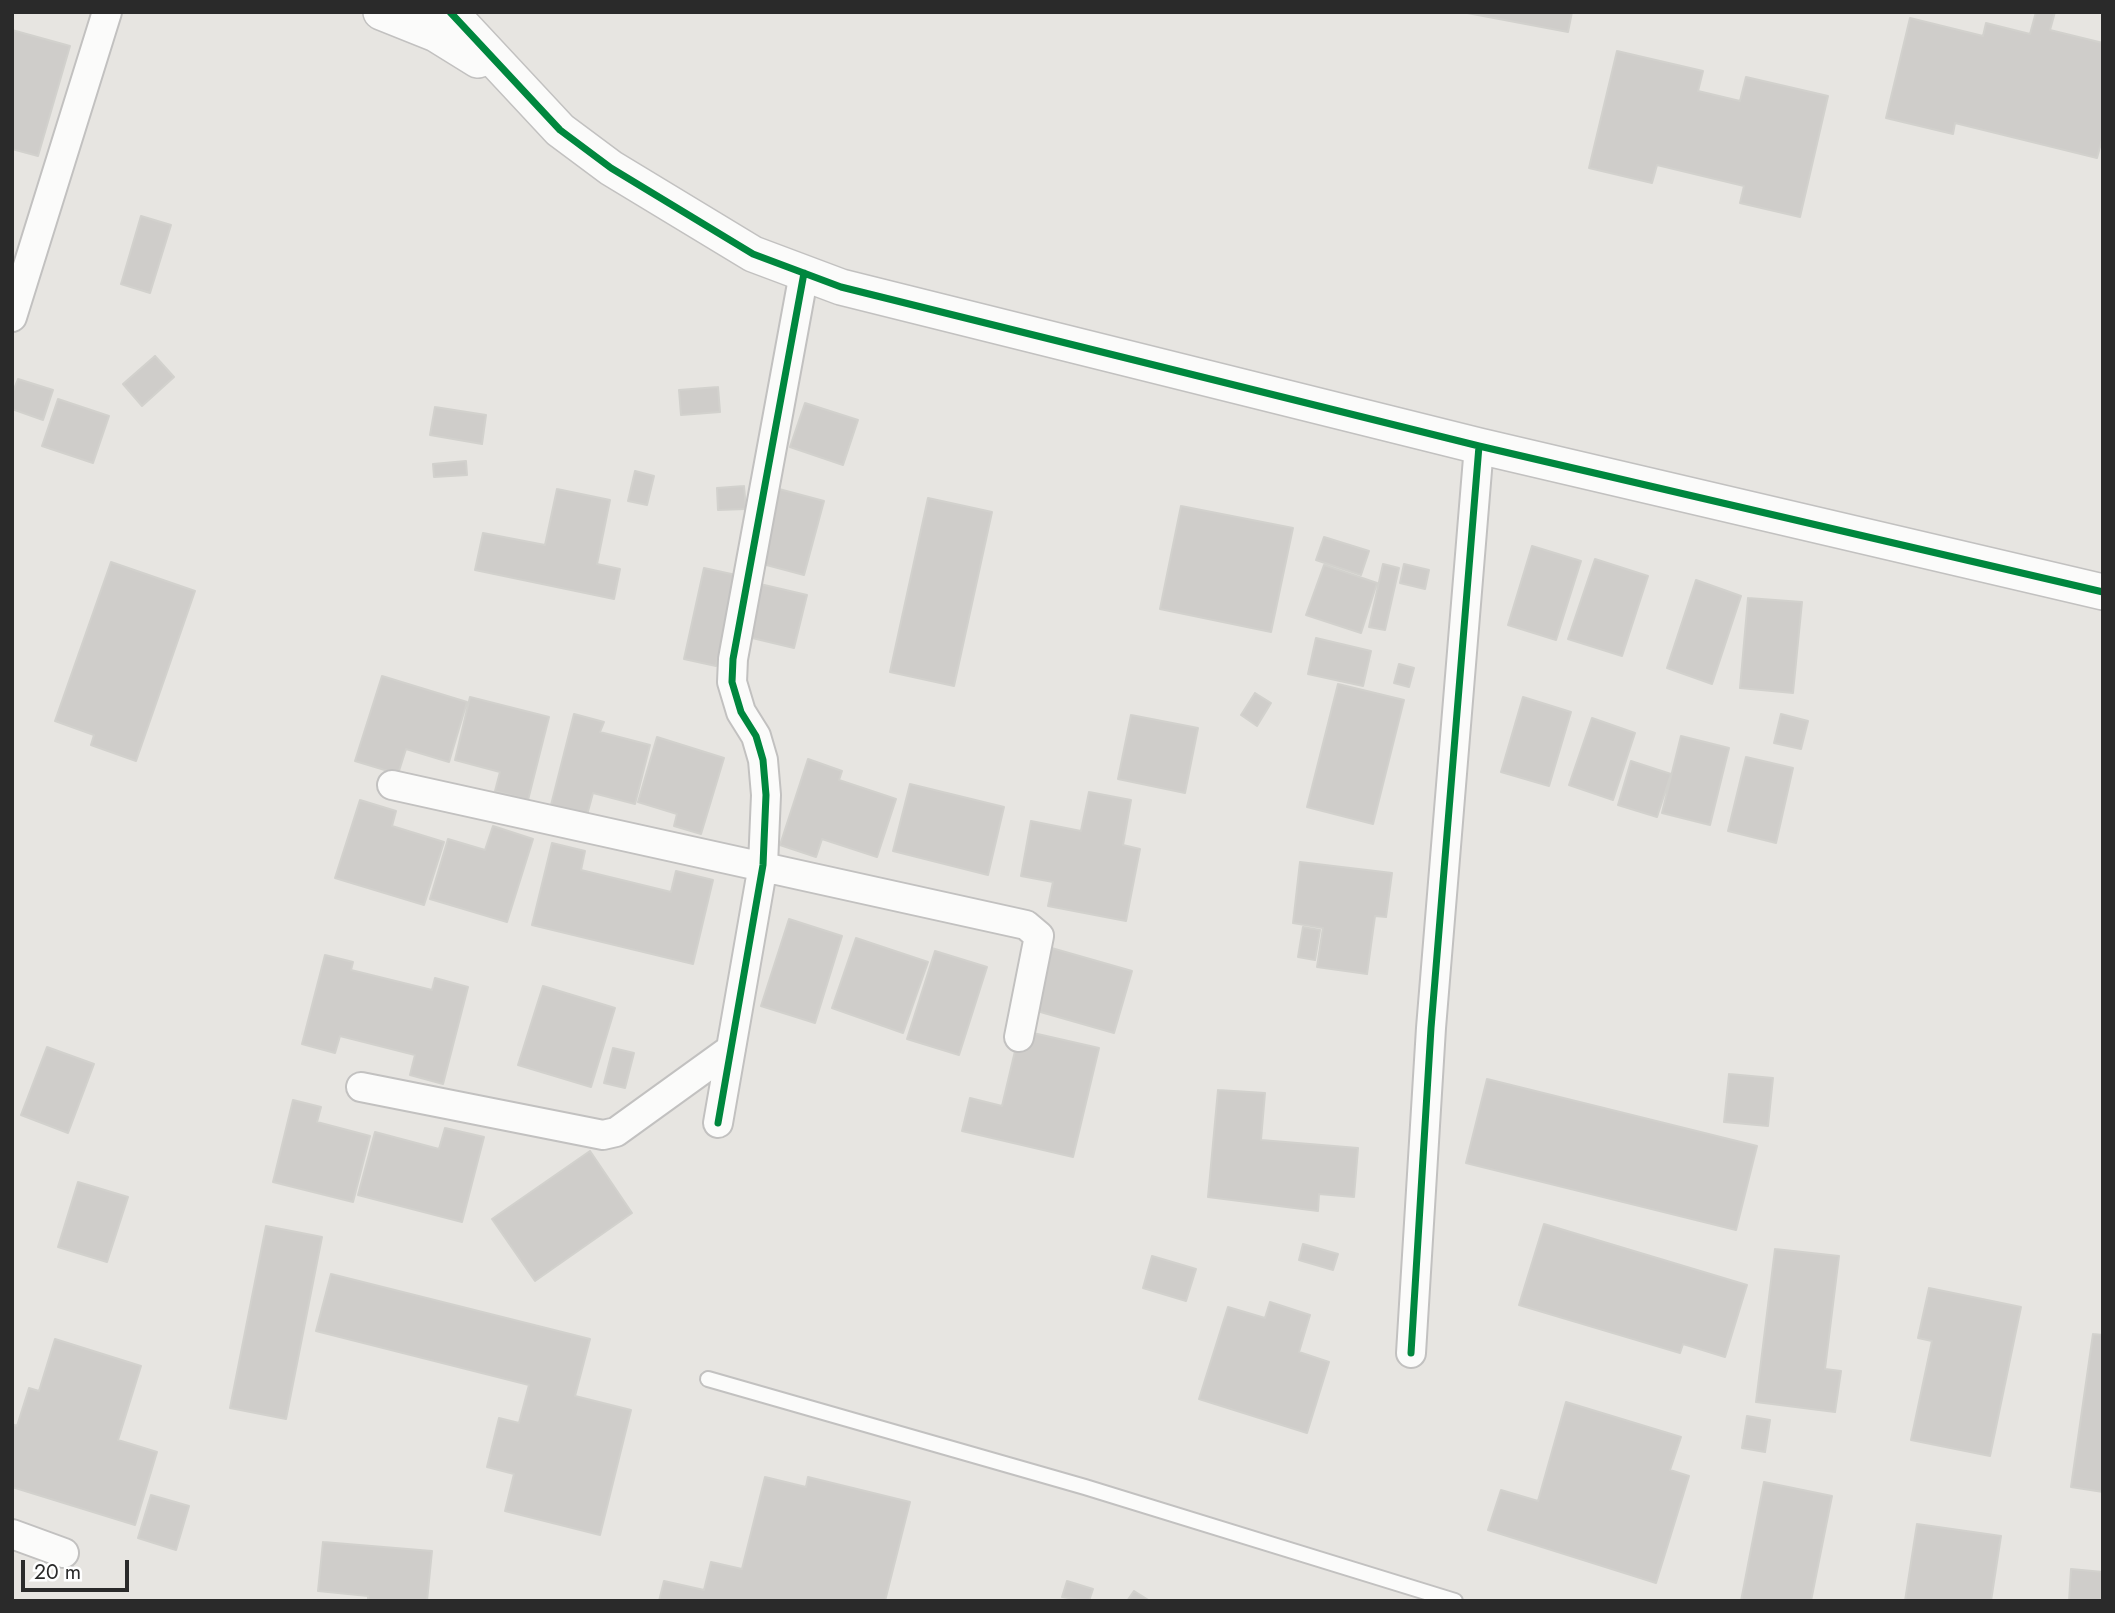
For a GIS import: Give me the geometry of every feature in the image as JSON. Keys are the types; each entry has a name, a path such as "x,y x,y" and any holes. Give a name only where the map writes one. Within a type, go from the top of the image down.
{"street":[{"path":"12,317 107,12"},
{"path":"381,12 436,34 513,82"},
{"path":"450,12 559,130 611,167 753,254 804,273 922,309 1479,446 2103,592"},
{"path":"718,1123 764,865 766,795 763,760 756,736 741,712 732,682 733,659 804,273"},
{"path":"1411,1353 1431,1028 1479,446"},
{"path":"392,785 764,865 1034,929 1039,936 1019,1037"},
{"path":"361,1087 603,1135 616,1132 731,1049"},
{"path":"12,1534 64,1553"}],"lane":[{"path":"708,1379 1085,1487 1455,1601"}],"building":[{"path":"1462,12 1572,12 1568,32"},
{"path":"2036,12 2055,12 2050,30 2103,43 2103,136 2097,158 1955,123 1953,134 1886,118 1910,18 1983,36 1986,23 2030,34"},
{"path":"12,30 70,46 38,156 12,149"},
{"path":"1617,51 1703,71 1698,91 1740,101 1746,77 1828,96 1800,217 1740,203 1744,186 1657,165 1652,183 1589,168"},
{"path":"141,216 171,225 150,293 121,284"},
{"path":"155,356 174,377 142,406 123,384"},
{"path":"18,379 53,390 43,420 12,409 12,394"},
{"path":"718,387 720,412 681,415 679,390"},
{"path":"58,399 109,416 93,463 42,446"},
{"path":"805,403 858,420 843,465 790,447"},
{"path":"435,407 486,415 482,444 430,435"},
{"path":"466,461 467,475 434,477 433,464"},
{"path":"635,471 654,476 647,505 628,501"},
{"path":"744,486 746,509 718,510 717,488"},
{"path":"557,489 610,500 597,564 620,569 614,599 475,570 483,533 545,545"},
{"path":"779,489 824,501 804,575 759,563"},
{"path":"928,498 992,512 954,686 890,672"},
{"path":"1181,506 1293,528 1271,632 1160,609"},
{"path":"1324,537 1369,551 1361,575 1316,560"},
{"path":"1532,546 1581,561 1556,640 1508,625"},
{"path":"1595,559 1648,576 1622,656 1568,639"},
{"path":"111,562 195,591 136,761 91,745 94,735 55,721"},
{"path":"1383,564 1399,568 1385,630 1369,627"},
{"path":"1404,564 1429,570 1425,589 1400,583"},
{"path":"1324,565 1377,583 1361,633 1306,615"},
{"path":"704,568 736,575 716,666 684,659"},
{"path":"1696,580 1741,596 1712,684 1667,668"},
{"path":"760,584 807,595 794,648 748,637"},
{"path":"1748,598 1802,602 1793,693 1740,688"},
{"path":"1316,638 1371,651 1363,686 1308,674"},
{"path":"1399,664 1414,668 1409,687 1394,683"},
{"path":"382,676 467,702 449,762 406,749 398,774 355,761"},
{"path":"1338,684 1404,700 1373,824 1307,807"},
{"path":"1255,693 1271,703 1257,726 1241,715"},
{"path":"470,697 549,717 528,800 495,791 500,772 455,760"},
{"path":"1523,697 1571,712 1549,786 1501,772"},
{"path":"574,714 604,722 600,732 650,745 635,804 593,793 587,815 551,805"},
{"path":"1781,714 1808,721 1801,749 1774,743"},
{"path":"1131,715 1198,728 1185,793 1118,779"},
{"path":"1592,718 1635,733 1613,800 1569,785"},
{"path":"1681,736 1729,748 1710,825 1662,813"},
{"path":"657,737 724,758 701,834 674,826 677,814 638,802"},
{"path":"1746,757 1793,768 1776,843 1728,831"},
{"path":"808,759 842,771 839,780 896,799 877,857 822,839 816,857 780,845"},
{"path":"1631,761 1671,774 1657,817 1618,805"},
{"path":"910,784 1004,807 988,875 893,851"},
{"path":"1089,792 1131,800 1123,845 1140,849 1126,921 1048,906 1053,882 1021,876 1031,821 1081,831"},
{"path":"360,800 396,811 392,826 444,842 424,905 335,878"},
{"path":"493,826 533,839 507,922 430,899 448,839 485,850"},
{"path":"552,843 585,851 581,870 671,892 676,871 713,880 693,964 532,925"},
{"path":"1300,862 1392,873 1386,917 1375,916 1367,974 1317,967 1323,928 1293,923"},
{"path":"789,919 842,936 815,1023 761,1006"},
{"path":"1303,927 1320,930 1315,960 1298,957"},
{"path":"856,938 928,962 903,1033 832,1008"},
{"path":"1041,945 1132,971 1114,1033 1023,1007"},
{"path":"935,951 987,967 959,1055 907,1039"},
{"path":"325,955 353,962 351,970 432,990 435,978 468,987 443,1084 410,1075 415,1055 340,1036 335,1053 302,1044"},
{"path":"543,986 615,1008 591,1087 518,1065"},
{"path":"1020,1030 1099,1048 1073,1157 962,1131 970,1098 1002,1106"},
{"path":"47,1047 94,1064 68,1133 21,1115"},
{"path":"613,1048 634,1053 625,1088 604,1083"},
{"path":"1729,1074 1773,1078 1768,1126 1724,1122"},
{"path":"1487,1079 1757,1146 1736,1230 1466,1163"},
{"path":"1218,1090 1265,1093 1261,1140 1358,1148 1354,1197 1319,1194 1318,1211 1208,1197"},
{"path":"293,1100 321,1107 317,1122 370,1136 353,1202 273,1182"},
{"path":"445,1128 484,1137 462,1222 358,1195 375,1132 439,1149"},
{"path":"590,1151 632,1213 535,1281 492,1219"},
{"path":"78,1182 128,1197 107,1262 58,1247"},
{"path":"1544,1224 1747,1285 1725,1357 1683,1344 1680,1353 1519,1305"},
{"path":"266,1226 322,1237 286,1419 230,1408"},
{"path":"1303,1244 1338,1254 1333,1270 1299,1260"},
{"path":"1775,1249 1839,1256 1825,1369 1841,1371 1835,1412 1756,1402"},
{"path":"1152,1256 1196,1269 1186,1301 1143,1288"},
{"path":"331,1274 590,1339 575,1396 631,1410 600,1535 505,1511 514,1474 487,1467 499,1418 519,1423 529,1385 316,1331"},
{"path":"1929,1288 2021,1307 1990,1456 1911,1440 1932,1341 1918,1338"},
{"path":"1270,1302 1310,1315 1299,1352 1329,1362 1307,1433 1199,1399 1228,1307 1265,1318"},
{"path":"2093,1334 2103,1335 2103,1492 2071,1487"},
{"path":"55,1339 141,1366 118,1440 157,1452 135,1525 12,1487 12,1424 17,1426 29,1388 39,1391"},
{"path":"1566,1402 1681,1437 1670,1470 1689,1476 1656,1583 1488,1530 1501,1490 1538,1501"},
{"path":"1747,1416 1770,1420 1765,1452 1742,1448"},
{"path":"765,1477 806,1487 808,1477 910,1502 885,1601 659,1601 664,1581 704,1590 711,1562 742,1569"},
{"path":"1764,1482 1832,1496 1811,1601 1741,1601"},
{"path":"151,1495 189,1506 176,1550 138,1538"},
{"path":"1917,1524 2001,1536 1991,1601 1905,1601"},
{"path":"323,1542 432,1551 427,1601 368,1601 368,1596 318,1591"},
{"path":"2071,1569 2103,1572 2103,1601 2069,1601"},
{"path":"1067,1581 1093,1589 1089,1601 1062,1597"},
{"path":"1134,1591 1150,1601 1127,1601"}],"cycle path":[{"path":"450,12 560,130 611,168 753,254 841,287 1479,446 2103,592"},
{"path":"718,1123 763,865 766,795 763,760 756,736 741,712 732,682 733,659 804,273"},
{"path":"1411,1353 1431,1028 1479,446"}]}
